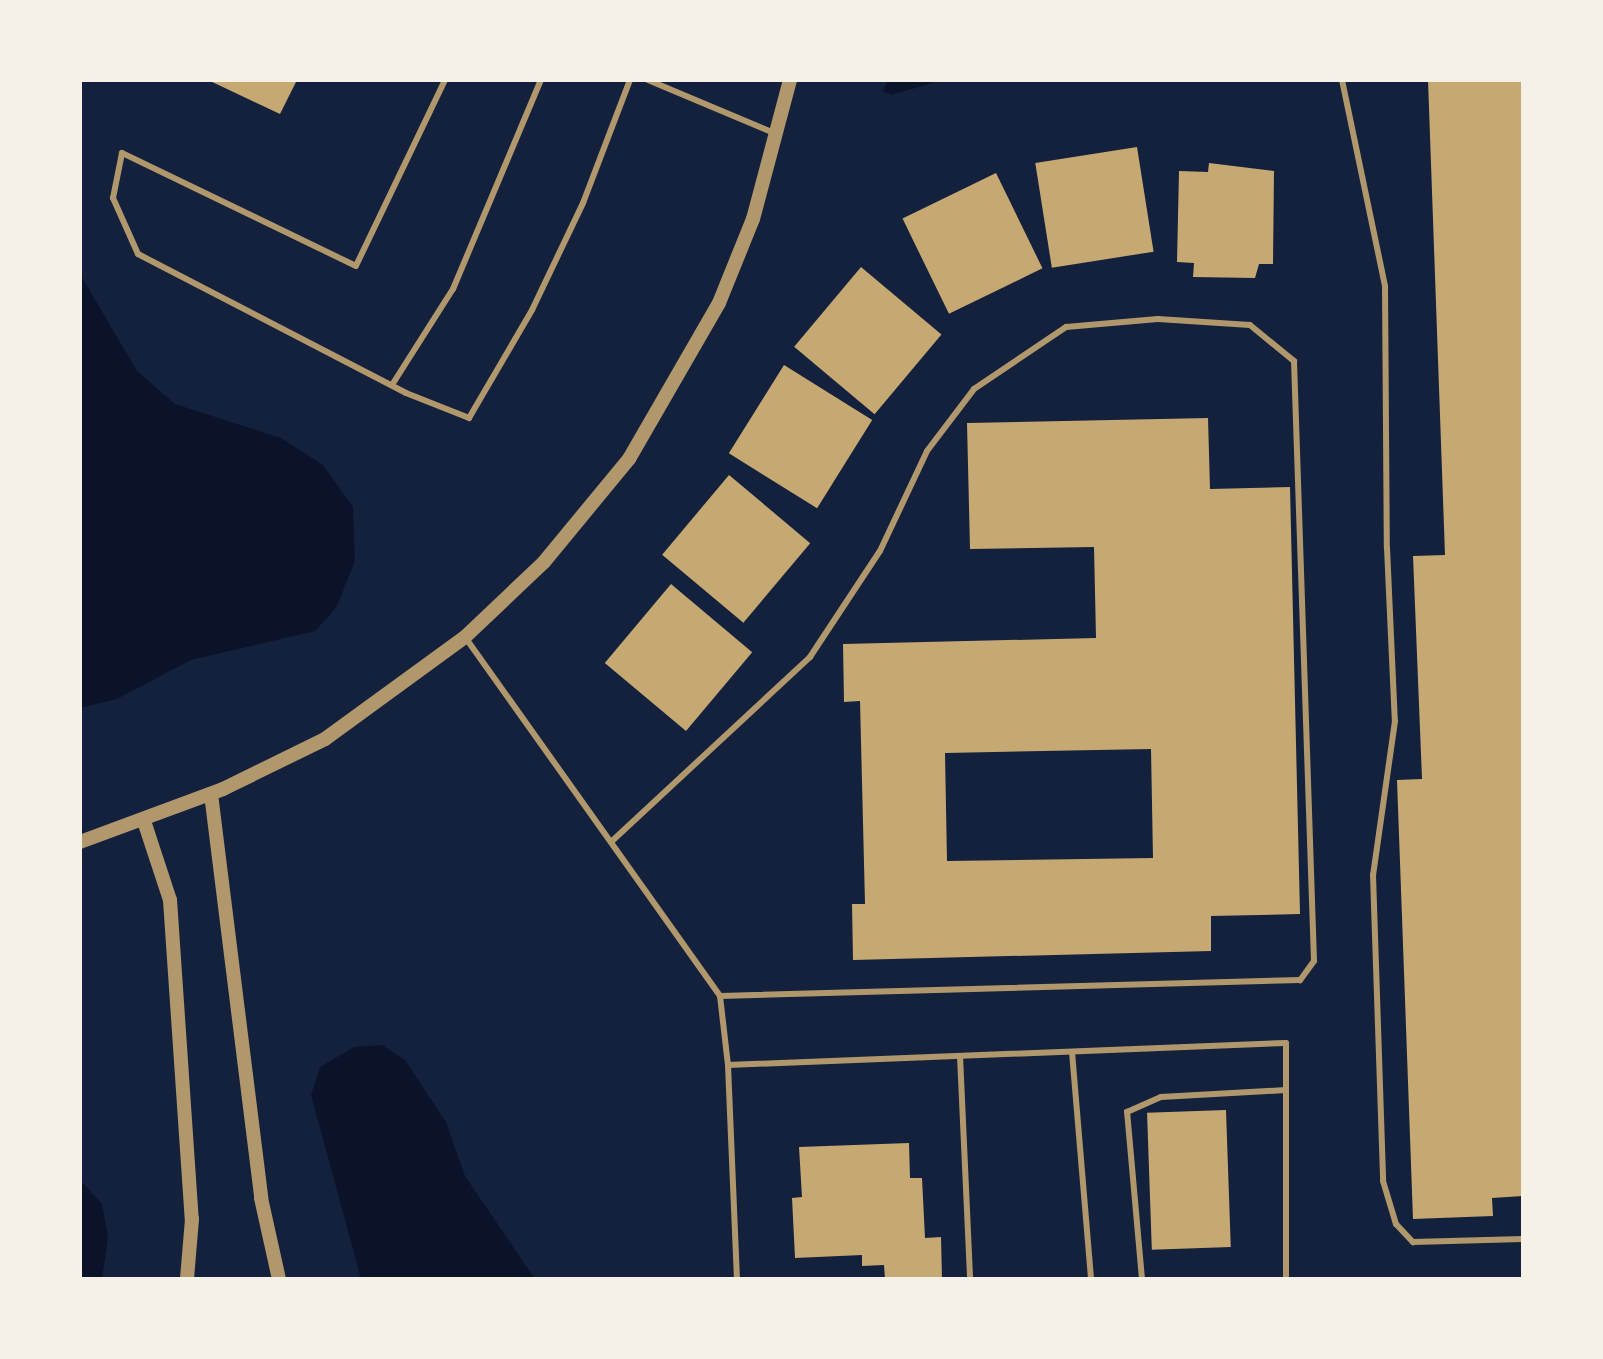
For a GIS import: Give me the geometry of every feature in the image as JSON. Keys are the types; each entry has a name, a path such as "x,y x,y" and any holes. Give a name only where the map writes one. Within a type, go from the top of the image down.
{"street":[{"path":"80,842 211,794 325,739 465,637 544,562 629,459 670,396 725,289 753,219 790,80"},
{"path":"211,794 261,1198 279,1279"},
{"path":"144,821 170,900 192,1219 187,1279"}],"lane":[{"path":"445,80 356,266 122,153 113,198 138,254 392,385 469,418 532,310 571,230 630,80"},
{"path":"392,385 453,289 541,80"},
{"path":"648,80 776,134"},
{"path":"1342,80 1385,286 1387,548 1395,721 1373,875 1383,1181 1396,1224 1413,1242 1523,1239"},
{"path":"611,842 810,657 880,551 927,451 974,389 1066,327 1158,319 1250,325 1294,361 1314,961 1300,980 720,996"},
{"path":"465,637 720,996 728,1065 737,1279"},
{"path":"728,1065 1286,1043 1286,1279"},
{"path":"1072,1052 1091,1279"},
{"path":"960,1056 970,1279"},
{"path":"1142,1279 1127,1112 1161,1097 1286,1090"}],"water":[{"path":"888,80 943,80 891,95 883,91"},
{"path":"80,274 137,371 175,404 281,438 323,465 353,507 355,561 336,608 315,631 191,660 117,699 80,708"},
{"path":"382,1045 405,1060 446,1122 465,1176 535,1279 361,1279 311,1095 320,1067 354,1047"},
{"path":"80,1180 102,1204 108,1237 102,1279 80,1279"}],"building":[{"path":"208,80 297,80 280,114"},
{"path":"1428,80 1523,80 1523,1196 1492,1198 1493,1216 1413,1219 1397,780 1422,779 1413,556 1445,555"},
{"path":"1137,147 1154,252 1052,268 1035,163"},
{"path":"1209,163 1274,171 1273,264 1259,264 1255,278 1193,277 1194,263 1177,262 1179,171 1208,172"},
{"path":"996,173 1042,268 949,314 903,219"},
{"path":"861,267 941,334 875,414 794,347"},
{"path":"784,365 872,420 817,508 729,453"},
{"path":"1208,418 1210,489 1290,487 1300,914 1211,916 1211,951 853,960 852,904 865,904 860,701 844,702 843,644 1096,638 1094,547 970,549 967,423","holes":["1151,749 1153,858 947,861 945,753"]},
{"path":"729,475 810,543 743,623 662,555"},
{"path":"671,584 752,652 686,731 605,663"},
{"path":"1226,1110 1231,1247 1152,1250 1147,1113"},
{"path":"909,1143 910,1178 922,1178 925,1238 941,1237 942,1279 885,1279 884,1265 862,1266 862,1255 795,1258 792,1198 802,1197 799,1147"}]}
